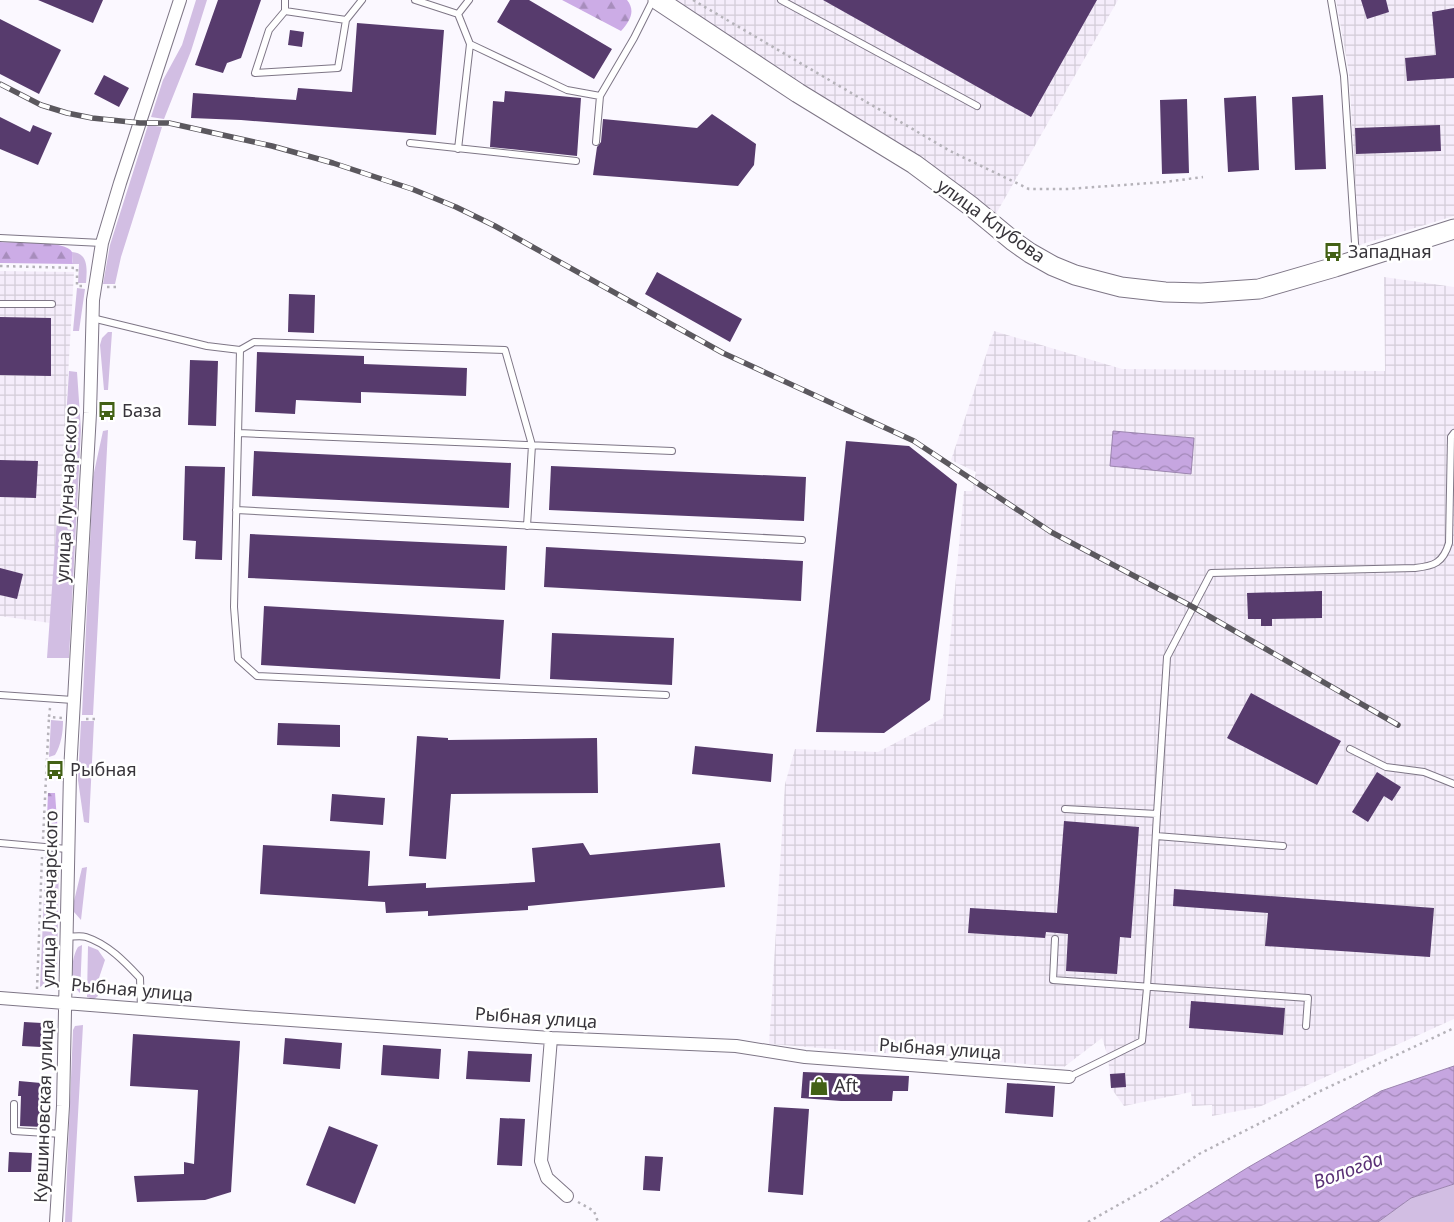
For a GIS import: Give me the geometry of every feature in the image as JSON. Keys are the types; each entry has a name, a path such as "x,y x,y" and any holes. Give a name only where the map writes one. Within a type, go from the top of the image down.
{"main road":[{"name":"улица Клубова","path":"658,0 798,93 914,164 1024,249 1053,266 1075,275 1121,287 1165,292 1232,292 1258,289 1454,228"}],"street":[{"name":"улица Луначарского","path":"65,1002 67,849 90,413 92,318 97,268 102,243 120,183 180,0"},
{"name":"Рыбная улица","path":"0,998 551,1038 736,1046 805,1057 1069,1077"},
{"name":"Кувшиновская улица","path":"56,1222 62,1134 65,1002"},
{"path":"551,1038 541,1161 547,1178 567,1196"}],"lane":[{"path":"284,0 284,11 270,30 255,72 338,68 346,20 362,0"},
{"path":"415,0 458,14"},
{"path":"458,14 470,0"},
{"path":"596,142 600,96 634,38 653,0"},
{"path":"781,0 977,106"},
{"path":"1331,0 1344,76 1356,260"},
{"path":"284,11 346,20"},
{"path":"458,14 470,44 458,149"},
{"path":"470,44 567,90 600,96"},
{"path":"410,143 576,161"},
{"path":"0,238 102,243"},
{"path":"0,304 52,304"},
{"path":"92,318 208,346 240,350 254,342 505,350 532,445 526,526"},
{"path":"240,350 234,607 238,659 257,676 666,695"},
{"path":"238,433 672,452"},
{"path":"1069,1077 1142,1041 1147,988 1167,656 1212,573 1415,568 1439,562 1446,554 1449,543 1451,437 1454,433"},
{"path":"236,510 802,540"},
{"path":"0,695 74,700"},
{"path":"1350,749 1386,767 1424,772 1454,784"},
{"path":"1065,809 1157,814"},
{"path":"1156,836 1283,846"},
{"path":"0,843 67,849"},
{"path":"66,937 85,937 107,947 124,961 140,978 141,1008"},
{"path":"1055,939 1053,980 1308,998 1306,1026"},
{"path":"14,1104 14,1131 62,1134"}],"path":[{"path":"693,0 950,151 1029,189 1067,189 1165,182 1203,177"},
{"path":"0,266 77,268 77,286 87,286"},
{"path":"103,287 118,287"},
{"path":"36,1000 50,699"},
{"path":"49,718 66,718"},
{"path":"81,718 97,719"},
{"path":"1088,1222 1157,1183 1199,1154 1314,1094 1454,1028"},
{"path":"567,1196 594,1211 598,1222"}],"shaded area":[{"path":"196,0 207,0 191,51 164,119 151,117 163,80 182,45"},
{"path":"672,0 1118,0 993,219"},
{"path":"1336,0 1454,0 1454,216 1359,245 1349,73"},
{"path":"148,125 162,127 121,257 115,284 103,284 110,245"},
{"path":"72,252 82,255 86,263 86,283 78,283 79,264 73,264"},
{"path":"0,271 74,272 60,515 57,518 50,623 0,616"},
{"path":"1384,277 1454,287 1454,1019 1259,1107 1212,1116 1212,1105 1192,1106 1191,1092 1124,1106 1111,1088 1108,1057 1102,1038 1064,1067 769,1044 785,784 795,749 878,752 943,718 964,491 972,491 976,472 951,460 994,331 1122,369 1385,371"},
{"path":"77,288 85,289 79,331 73,331"},
{"path":"108,332 112,332 108,390 104,390 100,345 102,338"},
{"path":"69,371 77,372 81,430 69,658 47,658 57,518 60,515"},
{"path":"108,430 93,715 82,715 93,477 103,431"},
{"path":"51,720 63,721 63,725 57,751 55,755 49,757"},
{"path":"81,721 94,721 89,823 84,822 78,780"},
{"path":"46,851 53,853 59,860 57,970 54,978 40,987"},
{"path":"87,867 81,920 74,912 74,901 82,868"},
{"path":"82,945 80,993 74,984 72,971 76,952 78,947"},
{"path":"88,946 98,950 105,960 99,978 98,996 94,999 87,997"},
{"path":"83,1025 72,1222 65,1222 73,1030 75,1026"},
{"path":"1454,1184 1454,1222 1378,1222 1411,1198"}],"green space":[{"path":"562,0 627,0 631,8 631,16 621,31"},
{"path":"0,242 39,243 68,248 72,252 73,264 0,263"},
{"path":"48,793 55,793 58,834 56,841 46,843"}],"water":[{"path":"1113,431 1194,438 1191,474 1110,466"},
{"name":"Вологда","path":"1454,1066 1454,1184 1411,1198 1378,1222 1160,1222 1247,1168 1381,1091"}],"building":[{"path":"38,0 103,0 93,23"},
{"path":"218,0 261,0 241,58 227,63 223,73 195,65"},
{"path":"510,0 529,0 612,49 594,79 497,22"},
{"path":"823,0 1097,0 1031,117"},
{"path":"1361,0 1386,0 1389,12 1367,19"},
{"path":"1454,8 1454,78 1407,81 1405,58 1436,55 1432,12"},
{"path":"0,19 61,50 39,94 0,74"},
{"path":"357,23 444,30 436,135 191,118 193,93 296,100 298,88 352,92"},
{"path":"290,30 304,32 302,47 288,45"},
{"path":"104,75 129,88 119,107 94,94"},
{"path":"505,91 581,98 577,156 490,147 493,101 504,102"},
{"path":"1323,95 1326,169 1295,170 1292,97"},
{"path":"1256,96 1259,170 1228,172 1224,98"},
{"path":"1187,99 1189,173 1162,174 1160,100"},
{"path":"712,114 756,144 754,165 738,186 593,175 597,147 601,142 603,119 697,128"},
{"path":"0,117 30,132 33,125 52,133 38,165 0,149"},
{"path":"1440,125 1441,151 1356,154 1355,128"},
{"path":"657,272 742,319 730,342 645,294"},
{"path":"289,294 315,295 314,333 288,332"},
{"path":"0,317 51,318 51,376 0,375"},
{"path":"257,352 364,356 364,364 467,368 466,396 361,392 361,403 296,400 295,414 255,412"},
{"path":"190,360 218,361 216,426 188,425"},
{"path":"846,441 909,446 957,484 930,700 884,733 816,732"},
{"path":"254,451 511,463 509,508 252,496"},
{"path":"0,460 38,461 36,498 0,497"},
{"path":"185,466 225,467 222,560 195,559 196,541 183,540"},
{"path":"551,466 806,477 804,521 549,510"},
{"path":"250,534 507,546 505,590 248,578"},
{"path":"546,547 803,561 801,601 544,587"},
{"path":"0,568 23,574 17,599 0,595"},
{"path":"1322,591 1322,618 1272,619 1272,626 1261,626 1261,619 1248,619 1247,593"},
{"path":"264,606 504,620 500,679 261,665"},
{"path":"552,633 674,638 672,685 550,679"},
{"path":"1251,693 1341,741 1317,785 1227,738"},
{"path":"278,723 340,725 340,747 277,745"},
{"path":"417,736 448,738 448,740 597,738 598,793 451,794 446,859 409,856"},
{"path":"695,746 773,754 771,782 692,774"},
{"path":"1377,772 1401,787 1392,801 1384,796 1368,822 1352,812"},
{"path":"332,794 385,798 383,825 330,821"},
{"path":"1064,821 1139,827 1131,938 1120,937 1117,974 1066,971 1068,934 1046,932 1045,938 968,933 970,908 1057,913"},
{"path":"583,843 590,855 720,843 725,887 528,906 528,910 428,916 428,911 386,913 385,902 260,894 263,845 370,851 368,886 426,883 426,888 535,882 532,848"},
{"path":"1174,889 1434,908 1430,957 1265,946 1268,913 1173,906"},
{"path":"1191,1001 1285,1008 1283,1035 1189,1028"},
{"path":"24,1022 42,1023 41,1047 22,1046"},
{"path":"133,1034 240,1041 231,1192 205,1200 137,1202 134,1176 184,1174 184,1162 194,1164 198,1090 130,1086"},
{"path":"285,1038 342,1043 340,1069 283,1064"},
{"path":"383,1045 441,1049 439,1079 381,1075"},
{"path":"468,1051 532,1054 530,1082 466,1079"},
{"path":"803,1072 909,1076 908,1091 893,1091 892,1101 841,1101 801,1098"},
{"path":"1125,1073 1126,1087 1111,1088 1110,1074"},
{"path":"19,1081 41,1083 40,1101 44,1101 43,1127 20,1126 21,1096 18,1096"},
{"path":"1007,1083 1055,1086 1053,1117 1005,1113"},
{"path":"774,1107 809,1109 803,1195 768,1192"},
{"path":"500,1118 525,1119 522,1166 497,1165"},
{"path":"329,1126 378,1145 355,1204 306,1185"},
{"path":"9,1152 32,1153 31,1172 8,1172"},
{"path":"645,1156 663,1157 660,1191 643,1190"}],"railway":[{"path":"0,84 41,105 67,113 92,118 140,123 169,123 272,146 333,163 412,189 456,207 495,226 723,353 914,441 1051,532 1193,607 1398,725"}],"place":[{"name":"Западная","path":"1333,252"},
{"name":"База","path":"107,411"},
{"name":"Рыбная","path":"55,770"},
{"name":"Aft","path":"819,1086"}]}
